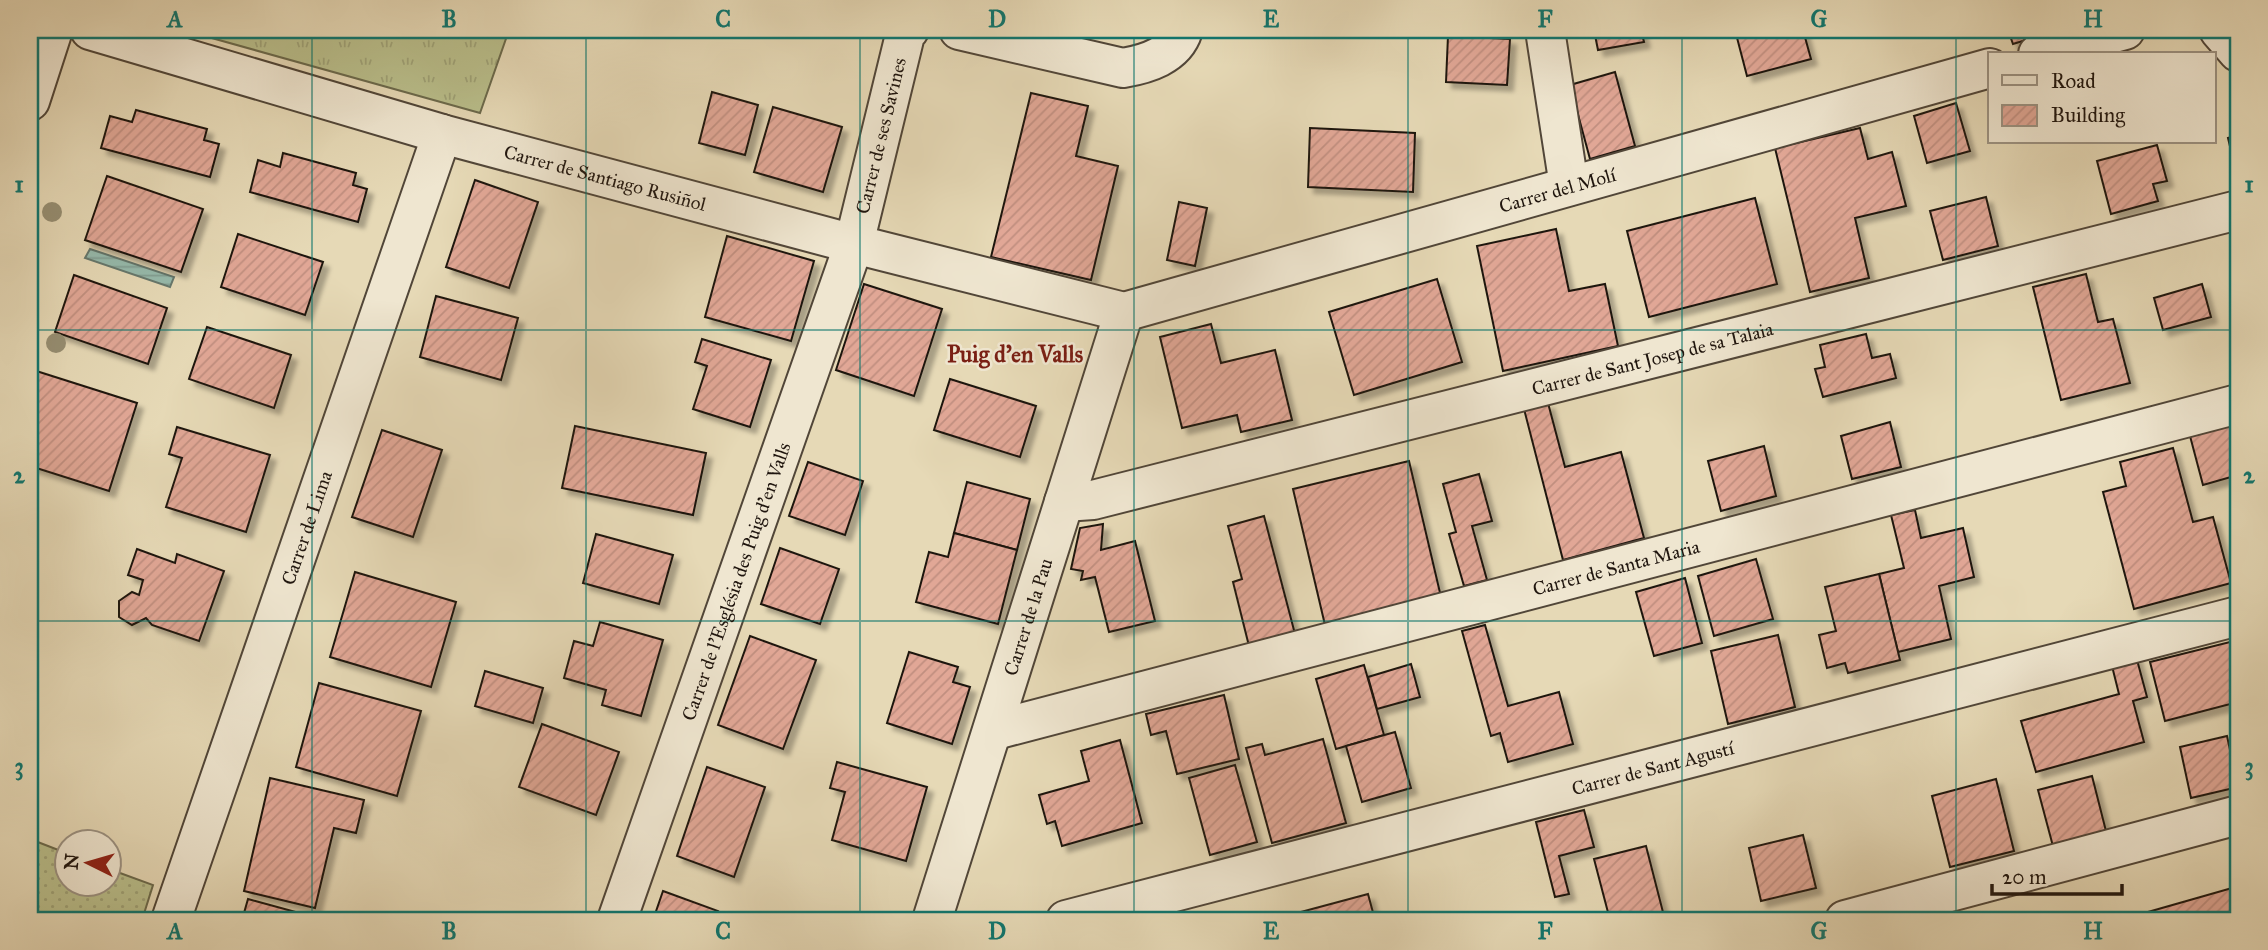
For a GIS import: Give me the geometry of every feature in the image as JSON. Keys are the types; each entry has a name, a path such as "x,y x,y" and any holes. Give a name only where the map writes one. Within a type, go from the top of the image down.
{"street":[{"path":"30,101 53,30"},
{"name":"Carrer de Santiago Rusiñol","path":"90,30 442,134 854,244 1124,312"},
{"name":"Carrer de ses Savines","path":"854,244 906,31 909,30"},
{"path":"959,30 1123,68 1144,64 1163,56 1181,37 1183,30"},
{"path":"1545,30 1569,186"},
{"path":"2045,52 2124,30"},
{"path":"2219,30 2238,52"},
{"name":"Carrer del Molí","path":"1124,312 1988,69"},
{"name":"Carrer de Lima","path":"171,920 442,134"},
{"name":"Carrer de Sant Josep de sa Talaia","path":"1064,502 1093,500 2238,210"},
{"name":"Carrer de l'Església des Puig d'en Valls","path":"617,920 854,244"},
{"name":"Carrer de la Pau","path":"932,920 995,730 1124,312"},
{"name":"Carrer de Santa Maria","path":"995,730 2238,404"},
{"name":"Carrer de Sant Agustí","path":"1066,920 2238,616"},
{"path":"1845,920 2238,815"}],"green space":[{"path":"183,30 509,30 480,113"},
{"path":"30,839 52,848 52,898 122,898 122,874 153,885 142,920 30,920"}],"shaded area":[{"path":"90,249 174,277 170,287 85,258"}],"building":[{"path":"1449,30 1503,30 1502,38 1448,36"},
{"path":"1594,30 1641,30 1644,42 1598,50"},
{"path":"1735,30 1803,30 1811,59 1747,76"},
{"path":"2008,30 2058,30 2013,44"},
{"path":"1448,36 1510,39 1507,85 1446,82"},
{"path":"1615,72 1635,146 1590,159 1570,85"},
{"path":"712,92 758,105 745,155 699,143"},
{"path":"1031,93 1088,106 1076,156 1118,166 1091,280 991,257"},
{"path":"1956,103 1970,151 1927,163 1914,116"},
{"path":"773,107 842,127 823,192 754,172"},
{"path":"136,110 207,129 204,140 219,144 210,177 101,148 110,116 132,122"},
{"path":"1310,128 1415,133 1413,192 1308,187"},
{"path":"1860,128 1868,159 1892,152 1906,206 1855,218 1869,278 1810,292 1775,148"},
{"path":"2238,135 2238,180 2228,138"},
{"path":"2157,145 2167,181 2153,184 2158,201 2111,214 2097,161"},
{"path":"283,153 356,173 353,185 367,189 358,222 250,192 258,160 280,167"},
{"path":"107,176 203,209 181,272 85,240"},
{"path":"475,180 538,202 509,288 446,267"},
{"path":"1986,197 1998,246 1943,260 1930,211"},
{"path":"1755,198 1777,284 1649,317 1627,231"},
{"path":"1179,202 1207,208 1195,266 1167,260"},
{"path":"1556,229 1569,291 1605,284 1618,346 1503,371 1477,246"},
{"path":"238,234 323,262 305,315 221,287"},
{"path":"727,236 814,261 791,341 705,317"},
{"path":"2086,274 2098,322 2113,319 2130,383 2061,400 2033,287"},
{"path":"74,275 167,308 148,364 55,332"},
{"path":"1437,279 1462,362 1354,395 1329,312"},
{"path":"864,284 942,309 914,396 836,370"},
{"path":"2202,284 2211,317 2163,330 2154,298"},
{"path":"436,296 518,318 501,380 420,357"},
{"path":"1211,324 1221,363 1275,350 1292,420 1241,432 1237,415 1182,428 1160,337"},
{"path":"207,327 291,355 274,408 189,379"},
{"path":"1866,334 1872,358 1890,354 1896,378 1823,397 1815,369 1825,367 1820,345"},
{"path":"702,339 771,360 750,427 693,409 707,366 695,362"},
{"path":"30,369 137,403 109,491 30,466"},
{"path":"950,379 1036,406 1020,457 934,430"},
{"path":"1548,403 1565,467 1621,452 1644,538 1563,560 1524,409"},
{"path":"1890,422 1901,467 1852,479 1841,436"},
{"path":"2232,424 2238,448 2238,475 2203,485 2190,436"},
{"path":"575,426 706,453 693,515 562,488"},
{"path":"177,427 270,455 246,532 166,507 182,458 169,454"},
{"path":"382,430 442,450 413,537 352,517"},
{"path":"1764,446 1776,496 1721,511 1708,461"},
{"path":"2173,448 2193,522 2213,517 2231,583 2134,609 2103,492 2126,486 2120,462"},
{"path":"1409,461 1441,597 1325,625 1293,489"},
{"path":"808,462 863,481 845,535 789,516"},
{"path":"1479,474 1492,521 1472,526 1487,580 1464,586 1449,534 1456,532 1443,484"},
{"path":"967,482 1030,499 1017,550 954,533"},
{"path":"1915,510 1921,538 1963,528 1974,577 1939,586 1951,639 1898,652 1879,574 1904,568 1891,515"},
{"path":"1264,516 1295,634 1249,646 1233,582 1242,579 1228,526"},
{"path":"1103,524 1101,550 1135,541 1155,621 1109,632 1095,577 1081,580 1083,571 1071,569 1080,528"},
{"path":"954,533 1017,550 998,624 916,602 929,552 948,557"},
{"path":"596,534 673,555 659,604 583,583"},
{"path":"780,548 839,569 820,624 761,604"},
{"path":"137,549 175,563 177,554 224,571 199,641 152,625 146,618 132,625 119,617 119,601 132,592 139,595 143,580 128,575"},
{"path":"1756,559 1773,619 1714,636 1698,576"},
{"path":"355,572 456,602 431,687 330,657"},
{"path":"1879,574 1900,660 1848,673 1845,663 1827,668 1819,635 1836,631 1825,587"},
{"path":"1685,578 1702,643 1654,656 1636,592"},
{"path":"600,622 663,640 641,716 602,705 606,690 564,678 574,641 593,646"},
{"path":"1485,625 1508,706 1559,692 1573,744 1508,762 1500,733 1491,736 1462,631"},
{"path":"1778,635 1795,707 1728,724 1711,651"},
{"path":"750,636 816,660 783,749 718,725"},
{"path":"2238,640 2238,702 2165,721 2150,662"},
{"path":"909,652 958,667 953,682 970,687 952,744 887,723"},
{"path":"2136,656 2147,697 2133,701 2144,742 2036,772 2021,721 2119,694 2111,662"},
{"path":"1411,664 1420,697 1377,709 1368,677"},
{"path":"1364,665 1384,735 1336,749 1316,679"},
{"path":"485,671 543,688 533,723 475,706"},
{"path":"319,683 421,711 397,796 296,767"},
{"path":"1224,695 1239,759 1177,774 1166,731 1151,735 1146,714"},
{"path":"542,724 619,752 596,815 519,787"},
{"path":"1395,732 1411,788 1362,802 1346,746"},
{"path":"2227,736 2238,787 2191,798 2180,747"},
{"path":"1323,739 1346,823 1272,843 1246,748 1262,744 1265,755"},
{"path":"1120,740 1142,823 1062,846 1055,821 1047,824 1039,795 1089,781 1081,751"},
{"path":"837,762 927,787 906,861 832,840 845,792 830,788"},
{"path":"1235,765 1257,842 1210,855 1189,778"},
{"path":"707,767 765,787 734,877 677,856"},
{"path":"2092,776 2107,835 2054,850 2038,790"},
{"path":"270,778 364,800 356,833 334,828 315,908 244,891"},
{"path":"1996,779 2014,851 1950,867 1932,796"},
{"path":"1584,810 1594,847 1559,856 1569,894 1555,897 1536,822"},
{"path":"1803,835 1816,888 1761,901 1749,848"},
{"path":"1646,846 1665,920 1610,920 1594,859"},
{"path":"2232,888 2235,899 2238,898 2238,920 2143,920 2141,914"},
{"path":"663,891 718,911 715,920 653,920"},
{"path":"1368,894 1375,920 1271,920"},
{"path":"248,899 303,914 302,920 242,920"}],"district":[{"name":"Puig d'en Valls","path":"1015,354"}]}
